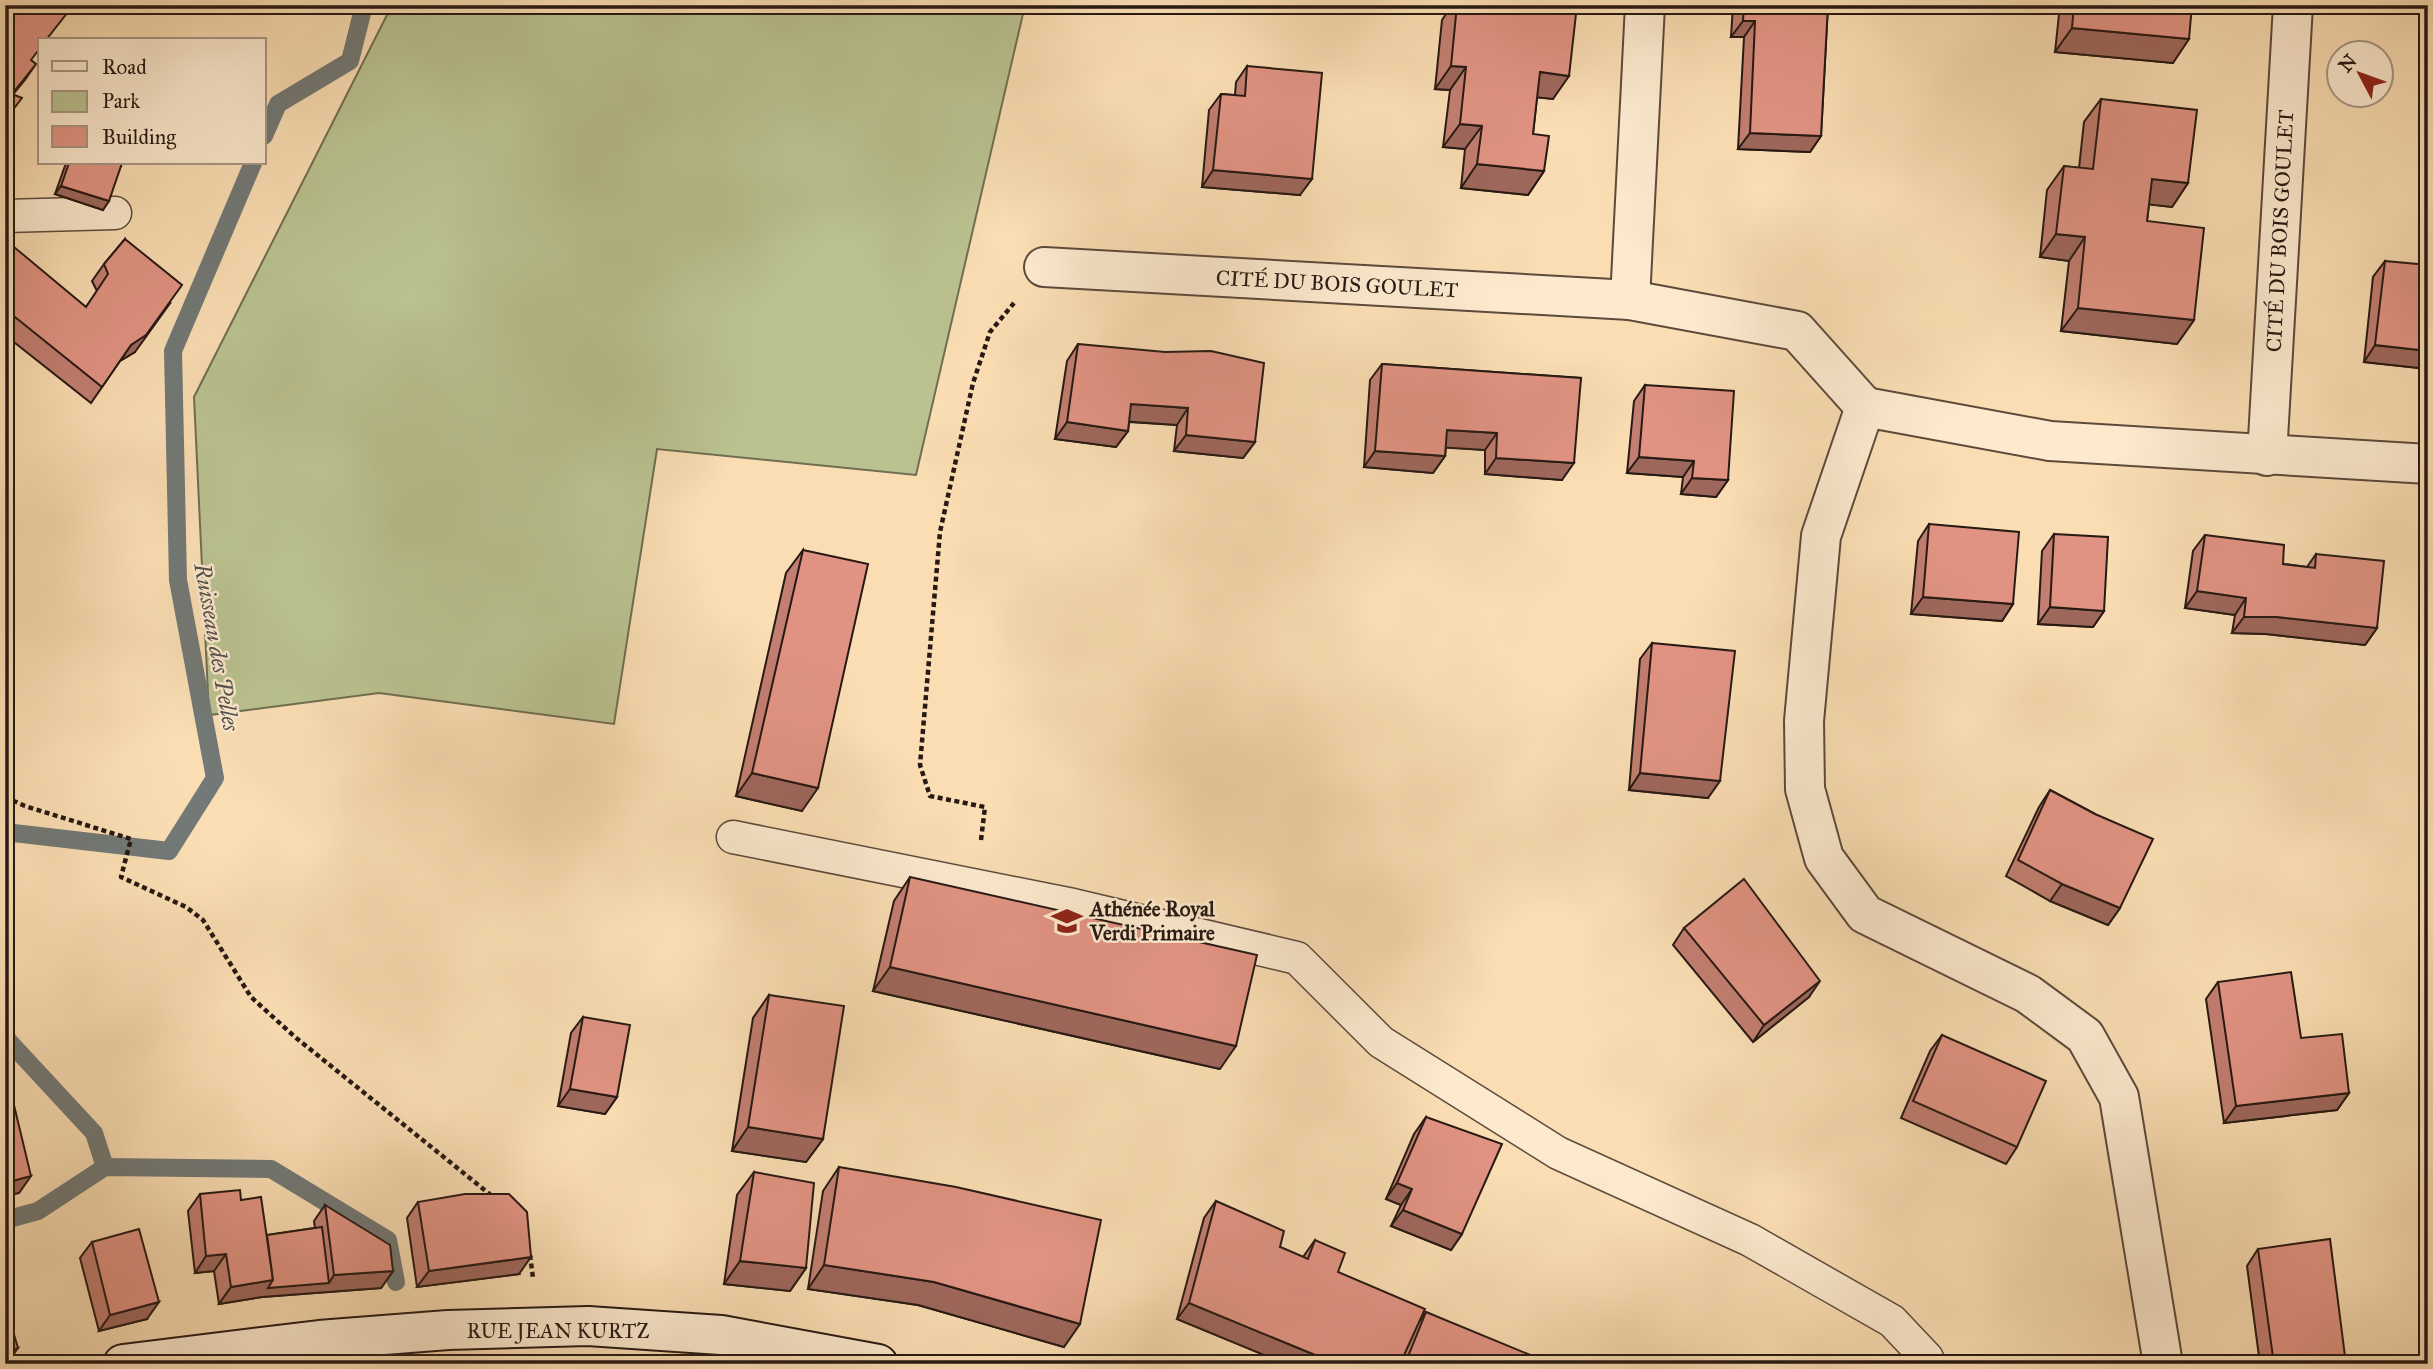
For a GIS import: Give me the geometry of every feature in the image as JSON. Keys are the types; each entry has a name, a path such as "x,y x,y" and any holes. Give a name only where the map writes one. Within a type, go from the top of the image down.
{"street":[{"path":"1630,300 1645,5"},
{"name":"CITÉ DU BOIS GOULET","path":"2267,456 2293,5"},
{"name":"CITÉ DU BOIS GOULET","path":"1044,267 1630,300 1797,331 1865,407"},
{"path":"2163,1364 2119,1097 2085,1036 2028,994 1865,914 1824,858 1805,789 1804,721 1821,536 1865,407 2050,441 2428,464"},
{"name":"RUE JEAN KURTZ","path":"123,1364 328,1352 447,1330 588,1326 721,1335 878,1364"}],"lane":[{"path":"5,216 115,213"},
{"path":"733,837 1073,905 1297,958 1381,1042 1558,1153 1750,1240 1892,1321 1927,1358 1929,1364"}],"path":[{"path":"975,886 985,807 930,796 920,765 940,532 973,383 990,332 1044,267"},
{"path":"5,797 25,806 131,839 121,877 186,907 202,920 251,997 295,1037 498,1202"},
{"path":"530,1251 539,1328"}],"green space":[{"path":"392,5 1025,5 916,475 657,449 614,724 379,693 209,715 194,397"}],"building":[{"path":"5,5 68,5 71,8 48,38 38,38 38,51 31,60 36,64 12,94 22,98 5,120"},
{"path":"1457,5 1577,5 1569,76 1540,72 1533,134 1549,136 1544,171 1477,164 1482,126 1460,124 1466,67 1451,66"},
{"path":"1744,5 1828,5 1821,136 1750,133 1755,21 1743,21"},
{"path":"2074,5 2192,5 2189,39 2072,28"},
{"path":"1247,66 1322,73 1312,179 1213,170 1221,94 1245,96"},
{"path":"2101,99 2197,110 2188,183 2152,179 2147,221 2204,228 2194,320 2078,308 2085,237 2056,234 2064,166 2093,169"},
{"path":"69,164 122,164 109,201 61,186"},
{"path":"125,239 182,285 146,335 131,345 102,387 5,309 5,245 8,242 86,307 108,274 104,264"},
{"path":"2385,261 2428,265 2428,351 2375,345"},
{"path":"1078,344 1165,352 1211,351 1264,363 1255,442 1186,435 1188,408 1131,404 1128,431 1067,422"},
{"path":"1382,364 1581,378 1574,463 1496,458 1497,433 1447,430 1445,456 1375,451"},
{"path":"1645,385 1734,391 1728,480 1692,478 1694,461 1639,457"},
{"path":"1929,524 2019,532 2013,604 1923,597"},
{"path":"2054,534 2108,537 2104,611 2050,607"},
{"path":"2205,535 2284,545 2283,564 2315,568 2316,554 2384,561 2377,628 2277,617 2244,617 2246,598 2197,591"},
{"path":"803,550 868,564 818,788 752,773"},
{"path":"1652,643 1735,651 1720,781 1640,773"},
{"path":"2050,790 2095,814 2153,839 2120,908 2062,884 2018,860"},
{"path":"910,877 1257,955 1236,1046 890,967"},
{"path":"1744,879 1820,981 1764,1025 1684,928"},
{"path":"2291,972 2301,1038 2342,1034 2349,1093 2236,1106 2218,982"},
{"path":"769,995 844,1006 823,1139 748,1127"},
{"path":"583,1017 630,1025 617,1097 570,1089"},
{"path":"1942,1035 2046,1081 2017,1147 1913,1101"},
{"path":"13,1101 31,1176 5,1183 5,1103"},
{"path":"1426,1117 1502,1144 1462,1234 1403,1210 1412,1189 1397,1183"},
{"path":"839,1167 956,1187 1101,1220 1080,1324 934,1282 824,1265"},
{"path":"754,1172 814,1183 806,1268 740,1261"},
{"path":"240,1190 241,1200 261,1197 273,1280 231,1287 226,1254 206,1256 200,1194"},
{"path":"465,1194 509,1194 527,1212 531,1257 429,1271 418,1202"},
{"path":"1216,1201 1284,1231 1280,1247 1308,1259 1315,1240 1345,1253 1338,1272 1425,1309 1400,1364 1337,1364 1189,1303"},
{"path":"325,1205 390,1245 393,1271 334,1275"},
{"path":"322,1227 329,1283 268,1288 273,1280 267,1235"},
{"path":"139,1229 159,1302 110,1315 92,1242"},
{"path":"2330,1239 2346,1364 2274,1364 2258,1249"},
{"path":"5,1304 18,1348 5,1352"},
{"path":"1426,1312 1540,1359 1539,1364 1405,1364"}],"waterway":[{"name":"Ruisseau des Pelles","path":"266,131 278,104 350,61 364,5"},
{"name":"Ruisseau des Pelles","path":"5,832 169,851 215,778 178,580 173,351 253,164"},
{"name":"Ruisseau des Pelles","path":"5,1037 94,1133 105,1167"},
{"path":"5,1220 38,1211 105,1167 271,1169 388,1240 396,1282"}],"place":[{"name":"Athénée Royal Verdi Primaire","path":"1067,921"}]}
